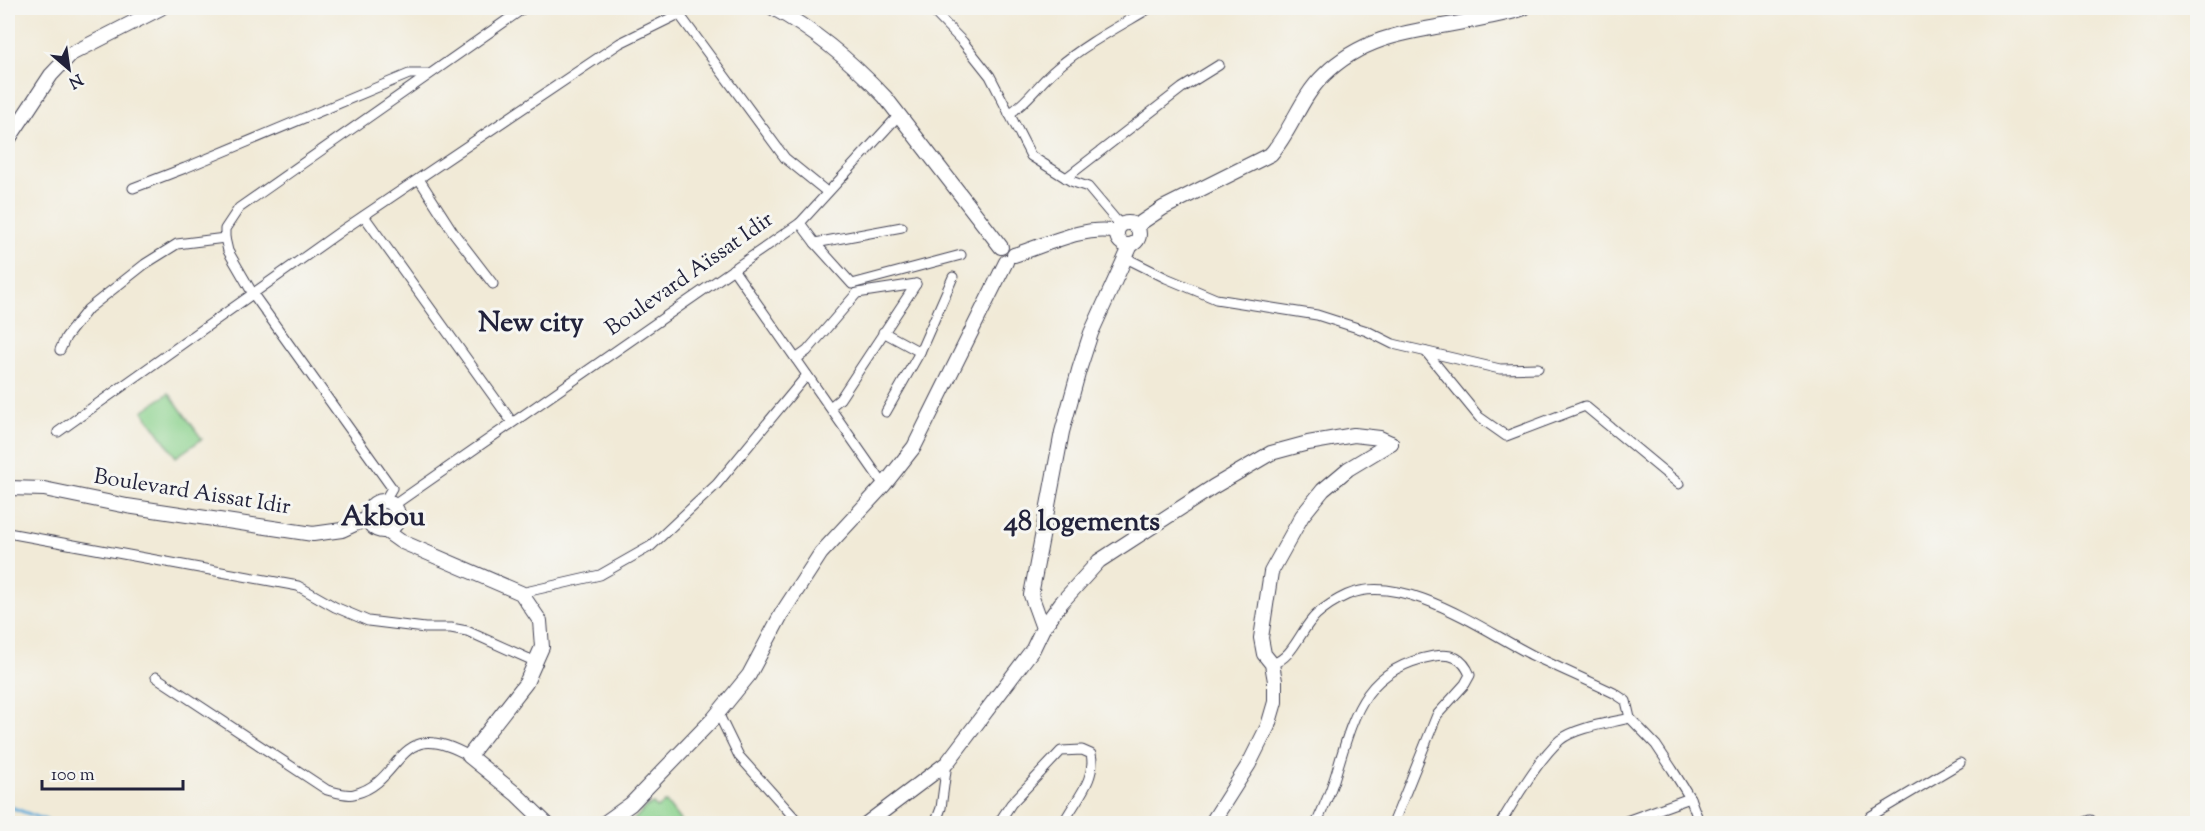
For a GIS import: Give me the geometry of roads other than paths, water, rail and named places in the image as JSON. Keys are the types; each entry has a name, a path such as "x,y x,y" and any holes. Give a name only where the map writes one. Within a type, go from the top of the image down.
{"street":[{"path":"8,140 51,75 71,54 161,8"},
{"path":"386,531 397,522 398,514 390,503 392,488 254,294 228,251 225,230 238,208 524,8"},
{"path":"773,8 839,51 885,97 1001,247 998,255 1002,261 1081,233 1126,228"},
{"path":"930,8 963,42 990,76 1030,156 1066,178 1088,187 1115,219 1140,236 1129,252 1091,333 1062,432 1031,595 1042,628"},
{"path":"1009,114 1022,106 1055,69 1098,37 1150,8"},
{"path":"1524,8 1474,20 1410,31 1368,43 1344,57 1323,75 1306,95 1281,143 1271,154 1126,228 1118,237 1129,252 1166,278 1216,299 1317,315 1367,331 1393,344 1500,369 1538,368"},
{"path":"58,432 364,216 620,43 681,11 785,158 827,192"},
{"path":"1066,178 1182,88 1219,65"},
{"path":"133,188 409,74 428,74"},
{"name":"Boulevard Aïssat Idir","path":"390,503 406,499 512,422 800,223 898,115"},
{"path":"419,179 453,232 493,284"},
{"path":"364,216 512,422"},
{"path":"800,223 852,284 960,255"},
{"path":"815,243 902,227"},
{"path":"60,350 66,337 88,309 145,264 177,244 225,238"},
{"path":"603,824 631,804 718,713 749,675 782,613 821,553 884,485 914,447 1010,258"},
{"path":"734,269 884,485"},
{"path":"886,412 920,352 953,277"},
{"path":"796,359 807,351 857,293 916,284 840,399 830,407"},
{"path":"883,332 920,352"},
{"path":"1426,352 1479,417 1506,435 1585,406 1679,484"},
{"path":"521,593 600,575 651,546 717,484 807,375"},
{"path":"866,824 947,763 1033,649 1042,628 1099,561 1213,487 1271,453 1308,443 1354,435 1380,438 1391,443 1348,469 1323,490 1302,516 1271,572 1261,638 1264,654 1272,664 1275,702 1269,726 1249,764 1211,824"},
{"name":"Boulevard Aissat Idir","path":"8,488 44,489 127,506 313,534 342,530 368,518"},
{"path":"390,503 376,502 371,506 368,518 377,530 386,531 400,541 521,593 540,621 542,647 526,683 469,756"},
{"path":"8,533 298,586 335,607 368,621 467,631 536,662"},
{"path":"1272,664 1282,660 1315,616 1330,604 1349,594 1385,588 1427,601 1626,701 1630,718 1656,745 1690,798 1701,824"},
{"path":"1316,824 1333,784 1360,705 1377,682 1399,666 1419,659 1455,655 1467,666 1470,675 1465,684 1437,715 1393,824"},
{"path":"156,677 327,790 352,795 373,786 409,748 422,743 446,745 469,756 516,794 547,824"},
{"path":"718,713 739,756 800,824"},
{"path":"1500,824 1544,759 1561,740 1587,728 1630,718"},
{"path":"998,824 1011,804 1061,751 1082,750 1090,754 1093,765 1091,776 1063,824"},
{"path":"934,824 941,808 947,763"},
{"path":"1864,824 1871,816 1960,763"},
{"path":"1618,824 1690,798"},
{"path":"2080,824 2091,820"}],"waterway":[{"path":"8,806 56,824"}],"district":[{"name":"New city","path":"531,324"},
{"name":"Akbou","path":"383,518"},
{"name":"48 logements","path":"1082,523"}]}
